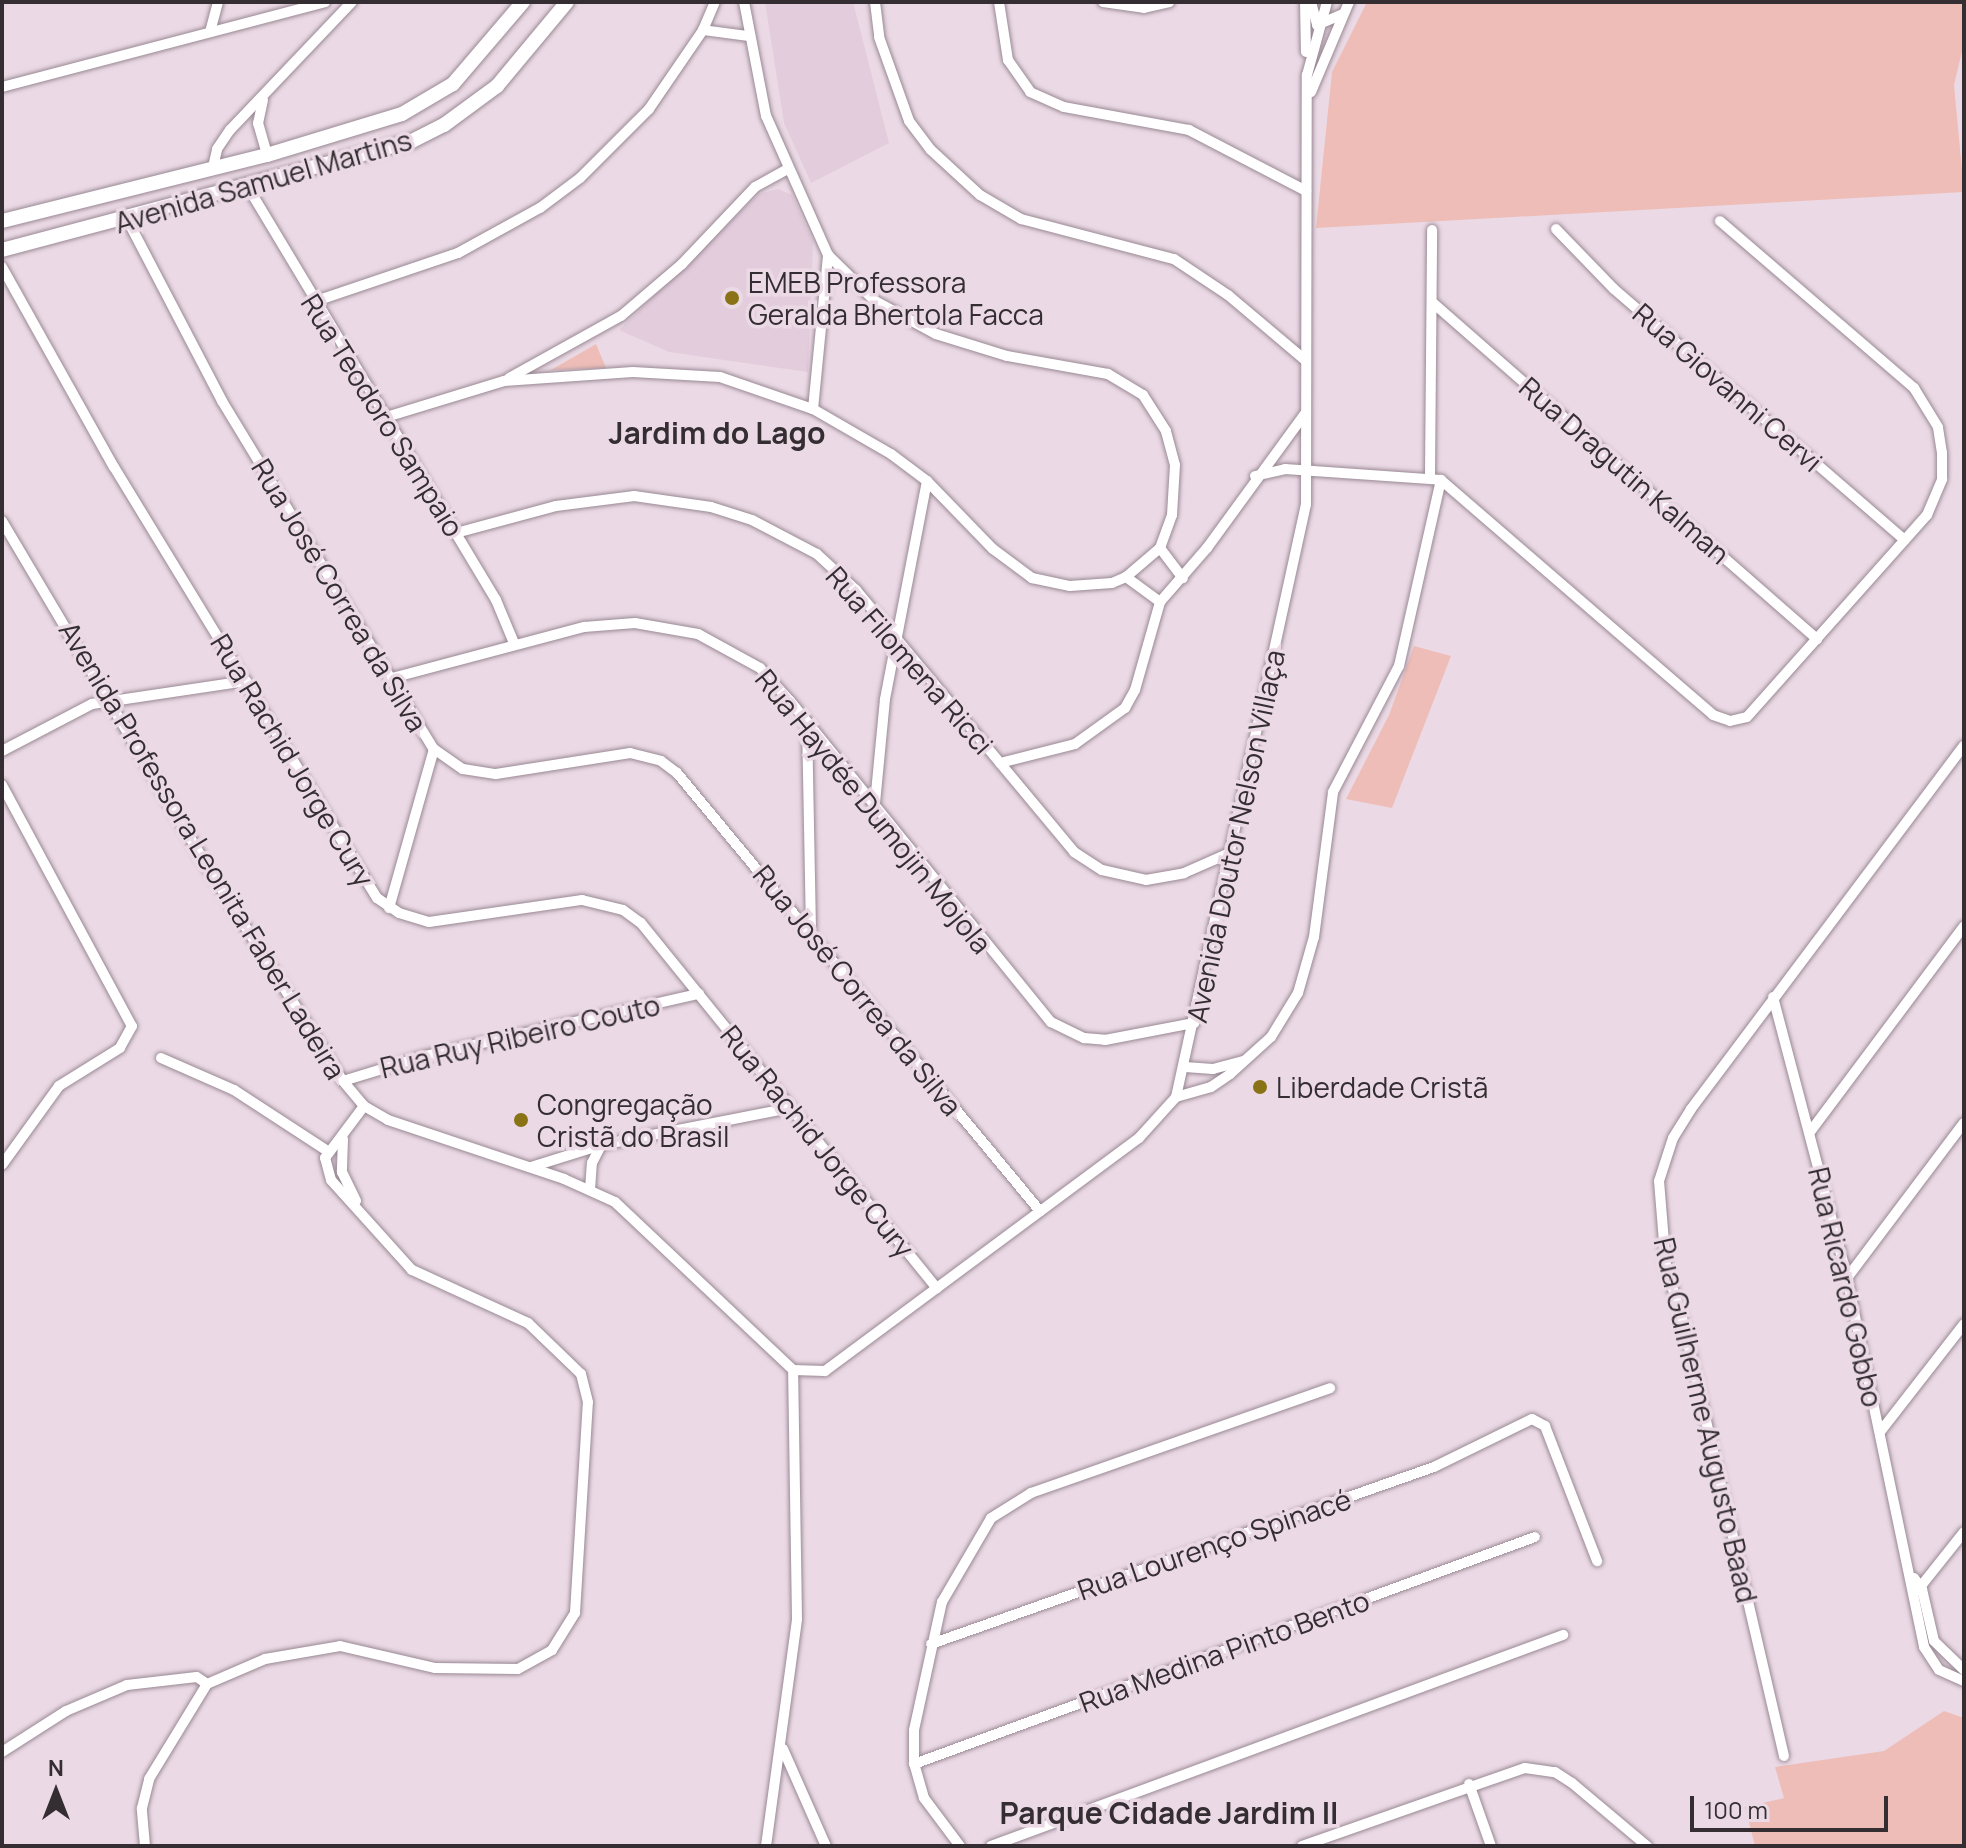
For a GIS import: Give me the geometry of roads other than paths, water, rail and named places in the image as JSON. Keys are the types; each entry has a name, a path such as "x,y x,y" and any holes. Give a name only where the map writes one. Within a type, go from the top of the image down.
{"main road":[{"name":"Avenida Samuel Martins","path":"2,221 364,128 438,95 470,68 523,2"},
{"name":"Avenida Samuel Martins","path":"2,250 128,221 372,155 444,125 497,86 555,23 567,2"},
{"path":"267,155 275,182"},
{"path":"213,167 228,194"}],"street":[{"path":"210,32 218,2"},
{"path":"2,87 325,2"},
{"path":"213,167 222,140 352,2"},
{"path":"313,302 458,253 540,208 580,178 649,109 703,30 715,2"},
{"path":"504,381 674,372 720,377 813,409 871,440 927,481 993,549 1032,578 1089,586 1126,577 1160,548 1172,515 1175,465 1166,431 1143,395 1108,374 1007,356 936,334 875,301 828,255 786,170 766,116 748,36 744,2"},
{"path":"875,2 883,49 909,121 931,150 980,195 1021,219 1174,259 1228,295 1305,360"},
{"path":"999,2 1008,60 1030,92 1064,107 1189,130 1306,191"},
{"path":"1103,2 1144,8 1169,2"},
{"path":"1308,2 1317,25 1344,13"},
{"path":"1307,75 1308,2"},
{"name":"Avenida Doutor Nelson Villaça","path":"793,1370 825,1371 1139,1138 1176,1097 1301,534 1307,470 1304,415 1307,75 1317,25 1327,2"},
{"name":"Avenida Doutor Nelson Villaça","path":"1308,97 1349,2"},
{"path":"703,30 748,36"},
{"path":"264,98 258,123 267,155"},
{"path":"383,418 504,381 621,316 682,264 755,187 786,170"},
{"name":"Rua Teodoro Sampaio","path":"249,189 313,302 496,600 514,643"},
{"name":"Rua José Correa da Silva","path":"128,221 215,388 434,749 463,769 496,774 630,753 661,761 693,789 811,929 1040,1211"},
{"path":"1255,476 1307,470 1430,475 1441,480 1723,719 1747,717 1927,515 1942,479 1938,427 1930,409 1914,388 1720,221"},
{"name":"Rua Giovanni Cervi","path":"1556,229 1614,289 1905,540"},
{"path":"1430,475 1432,230"},
{"path":"813,409 828,255"},
{"name":"Rua Rachid Jorge Cury","path":"2,267 95,435 246,681 357,872 389,908 413,919 441,921 557,901 604,903 641,923 937,1288"},
{"name":"Rua Dragutin Kalman","path":"1432,302 1817,639"},
{"path":"1000,763 1075,744 1111,722 1135,690 1160,602 1183,578 1255,476 1304,415"},
{"path":"1176,1097 1211,1087 1248,1058 1289,1012 1308,966 1333,792 1399,666 1441,480"},
{"path":"875,803 885,699 927,481"},
{"name":"Rua Filomena Ricci","path":"456,533 593,499 634,496 711,507 774,529 817,554 898,639 1074,852 1102,870 1124,878 1164,879 1232,852"},
{"name":"Avenida Professora Leonita Faber Ladeira","path":"2,521 343,1081 364,1106 410,1129 531,1167 590,1190 649,1229 793,1370"},
{"path":"1160,548 1183,578"},
{"path":"1126,577 1160,602"},
{"name":"Rua Haydée Dumojin Mojola","path":"392,678 514,643 608,624 668,626 698,634 760,668 875,803 1051,1022 1084,1038 1105,1040 1194,1023"},
{"path":"2,751 76,710 111,701 246,681"},
{"path":"807,722 811,929"},
{"name":"Rua Guilherme Augusto Baad","path":"1784,1756 1683,1322 1666,1266 1657,1205 1673,1138 1773,997 1964,746"},
{"path":"389,908 434,749"},
{"path":"2,785 131,1020 129,1038 59,1086 2,1165"},
{"path":"1810,1132 1964,926"},
{"name":"Rua Ruy Ribeiro Couto","path":"343,1081 425,1056 699,994"},
{"name":"Rua Ricardo Gobbo","path":"1773,997 1847,1278 1930,1660 1961,1674"},
{"path":"161,1058 234,1090 329,1152"},
{"path":"1185,1067 1213,1069 1248,1058"},
{"path":"145,1846 142,1808 149,1779 207,1684 265,1659 340,1646 435,1668 518,1669 552,1650 575,1613 588,1402 581,1374 528,1323 412,1270 327,1173 329,1152 343,1139 364,1106"},
{"path":"531,1167 601,1145 789,1108"},
{"path":"1847,1278 1964,1123"},
{"path":"343,1139 343,1178 366,1220"},
{"path":"590,1190 592,1163 601,1145"},
{"path":"1880,1432 1964,1324"},
{"path":"766,1846 797,1619 793,1370"},
{"path":"960,1846 924,1798 914,1764 914,1730 942,1602 960,1567 1000,1509 1031,1493 1330,1388"},
{"name":"Rua Lourenço Spinacé","path":"931,1644 1496,1440 1528,1420 1545,1426 1597,1561"},
{"path":"1917,1591 1964,1532"},
{"name":"Rua Medina Pinto Bento","path":"914,1764 1535,1537"},
{"path":"991,1846 1563,1635"},
{"path":"2,1752 102,1694 174,1678 201,1678 207,1684"},
{"path":"782,1746 826,1846"},
{"path":"1302,1846 1512,1770 1555,1772 1647,1846"},
{"path":"1469,1784 1491,1846"}],"place":[{"name":"EMEB Professora Geralda Bhertola Facca","path":"732,298"},
{"name":"Liberdade Cristã","path":"1260,1087"},
{"name":"Congregação Cristã do Brasil","path":"521,1120"}],"district":[{"name":"Jardim do Lago","path":"717,433"},
{"name":"Parque Cidade Jardim II","path":"1169,1813"}]}
